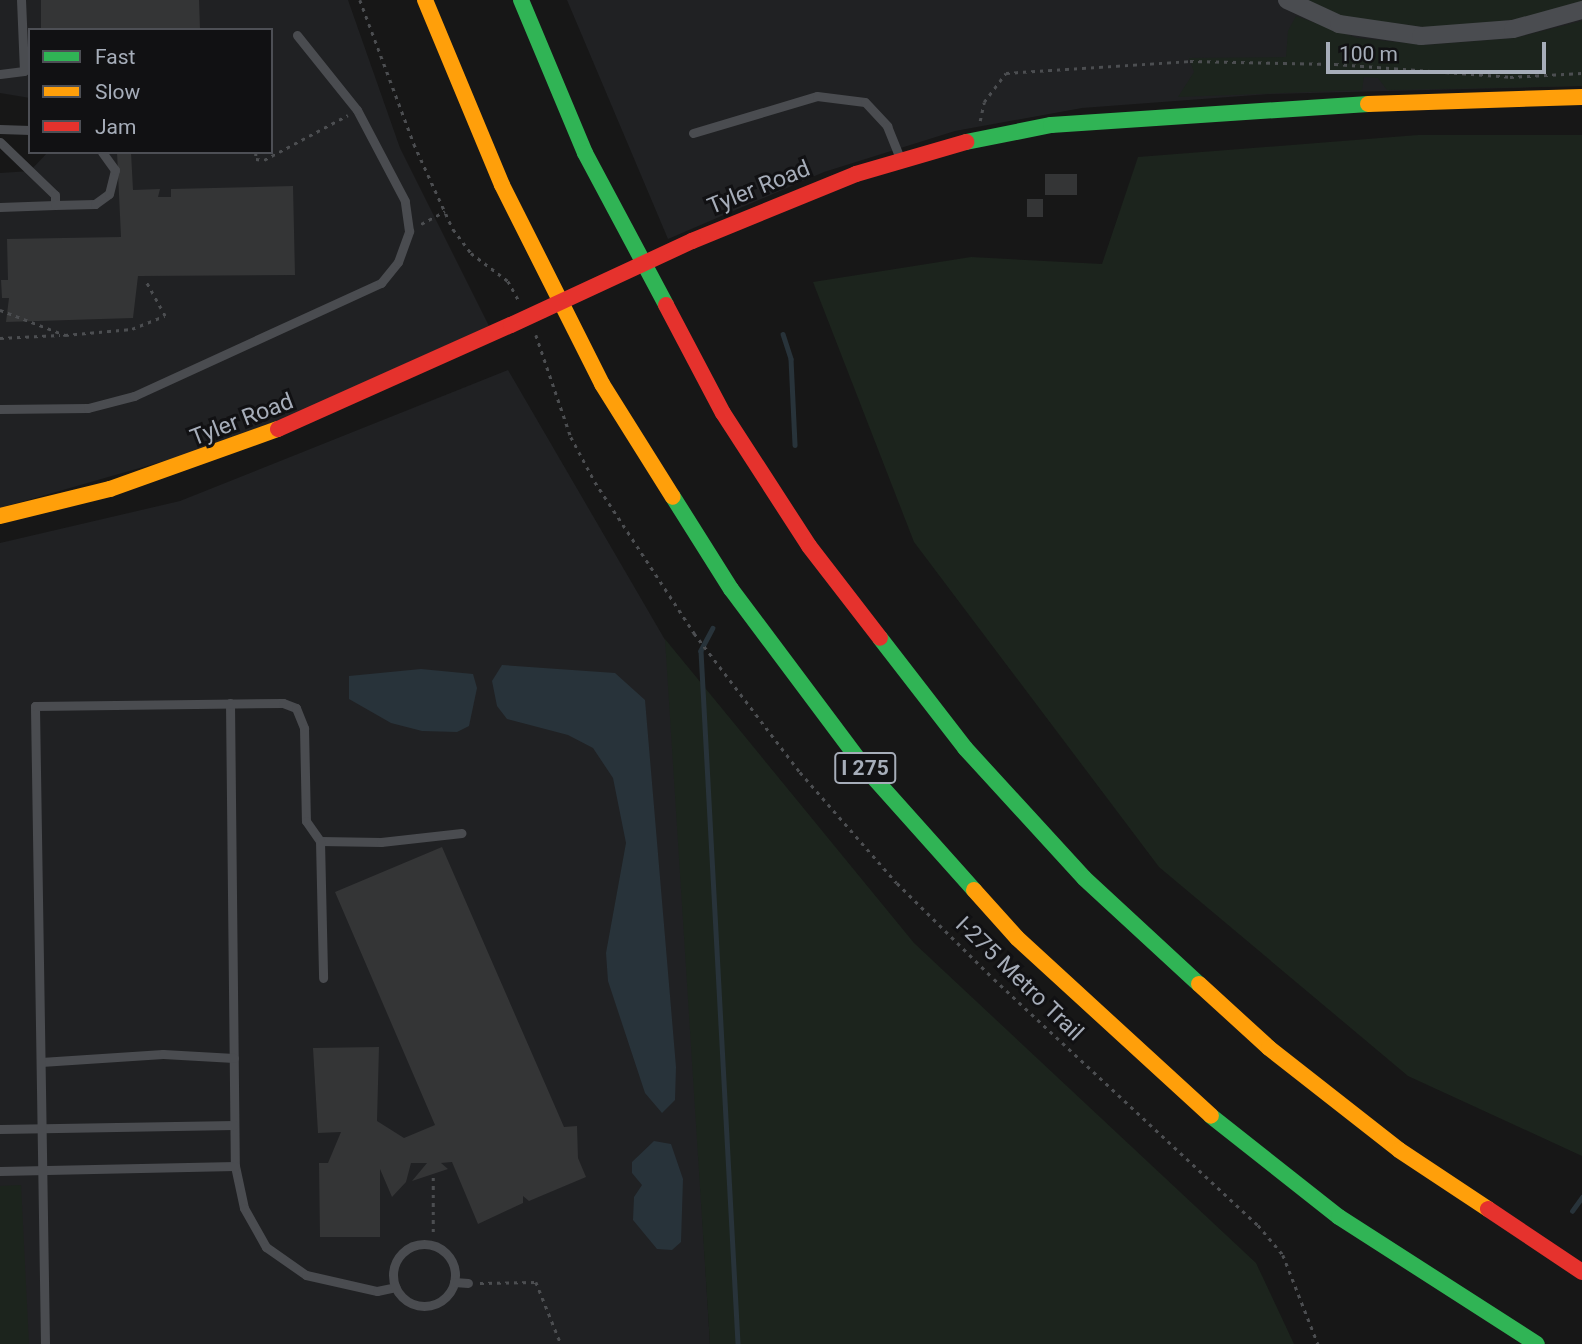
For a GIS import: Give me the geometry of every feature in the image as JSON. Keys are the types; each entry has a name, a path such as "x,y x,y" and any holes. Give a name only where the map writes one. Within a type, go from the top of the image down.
{"main road":[{"name":"I 275","path":"425,0 502,185 602,384 731,589 865,768 1017,938 1182,1092 1339,1217 1537,1344"},
{"path":"521,0 585,153 723,412 822,565 965,748 1094,888 1269,1048 1399,1150 1582,1272"},
{"name":"Tyler Road","path":"0,516 110,489 238,447 805,192 977,139 1114,118 1582,97"}],"street":[{"path":"1287,0 1339,24 1421,36 1502,30 1582,10"}],"lane":[{"path":"0,74 24,71 21,0"},
{"path":"0,409 88,408 134,396 381,283 398,262 409,231 405,201 357,110 297,35"},
{"path":"693,132 817,96 865,102 887,126 900,161"},
{"path":"0,129 28,130"},
{"path":"0,142 55,195 55,205"},
{"path":"0,207 95,204 109,194 115,170 103,154"},
{"path":"230,703 235,1166 244,1208 267,1247 306,1275 377,1291 396,1287"},
{"path":"45,1344 35,706 283,703 300,713 306,821 320,841 323,978"},
{"path":"320,841 381,842 461,833"},
{"path":"41,1062 163,1054 234,1058"},
{"path":"0,1129 234,1125"},
{"path":"0,1171 235,1166"},
{"path":"417,1245 443,1250 453,1265 454,1282 444,1298 426,1306 408,1301 396,1287 397,1261 417,1245"},
{"path":"454,1282 468,1283"}],"path":[{"path":"977,139 984,102 1006,73 1190,61 1335,64 1510,77 1582,73"},
{"path":"256,154 256,159 264,160 357,110"},
{"path":"409,231 445,211"},
{"path":"0,338 131,329 159,320 165,316 145,280"},
{"path":"0,310 65,335"},
{"name":"I-275 Metro Trail","path":"694,633 800,772 897,883 1258,1225 1283,1255 1318,1344"},
{"path":"433,1174 433,1232"},
{"path":"468,1283 536,1282 561,1344"}],"shaded area":[{"path":"0,0 348,0 400,148 489,326 234,441 0,508 0,173 30,171 46,154 273,154 273,28 28,28 28,98 0,93"},
{"path":"567,0 1582,0 1582,86 1269,94 1082,108 955,131 824,172 668,239"},
{"path":"1304,0 1582,2 1520,19 1432,28 1345,17"},
{"path":"1296,16 1357,38 1426,45 1515,38 1582,21 1582,86 1387,90 1378,78 1364,77 1362,90 1178,97 1194,72 1189,58 1286,57 1288,31"},
{"path":"1418,135 1582,135 1582,1156 1408,1076 1159,867 914,542 813,282 971,257 1102,264 1138,157"},
{"path":"508,370 668,645 710,1344 0,1344 0,543 180,501"},
{"path":"665,639 914,943 1256,1263 1294,1344 710,1344"},
{"path":"502,665 615,673 645,700 676,1067 675,1100 662,1113 645,1093 608,981 606,953 626,843 613,778 593,748 568,735 507,719 497,706 492,681"},
{"path":"421,669 473,674 477,688 469,726 457,732 422,731 391,723 349,699 349,676"},
{"path":"654,1141 671,1144 683,1179 681,1242 672,1250 657,1249 633,1220 634,1197 642,1185 632,1173 632,1162"},
{"path":"21,1185 29,1344 0,1344 0,1186"}],"building":[{"path":"41,0 199,0 200,28 41,28"},
{"path":"117,154 131,154 133,190 160,189 158,197 171,197 171,189 293,186 295,275 138,276 133,318 6,322 9,298 2,298 1,280 8,280 7,239 121,237"},
{"path":"1045,174 1077,174 1077,195 1045,195"},
{"path":"1027,199 1043,199 1043,217 1027,217"},
{"path":"442,847 564,1127 577,1126 578,1158 586,1177 529,1201 523,1196 523,1203 478,1224 452,1162 441,1163 448,1169 412,1181 427,1163 411,1163 406,1182 392,1197 380,1169 380,1237 320,1237 319,1163 328,1163 341,1132 318,1133 313,1048 379,1047 377,1121 404,1138 435,1125 335,892"}],"waterway":[{"path":"783,334 791,359 795,445"},
{"path":"713,628 701,651 738,1344"},
{"path":"1572,1211 1582,1197"}],"traffic: fast":[{"path":"521,0 585,153 666,305"},
{"path":"966,142 1051,125 1368,104"},
{"path":"673,497 731,589 865,768 974,890"},
{"path":"880,638 965,748 1084,878 1199,984"},
{"path":"1211,1116 1339,1217 1537,1344"}],"traffic: slow":[{"path":"425,0 502,185 602,384 673,497"},
{"path":"1368,104 1582,97"},
{"path":"0,516 110,489 278,429"},
{"path":"974,890 1017,938 1211,1116"},
{"path":"1199,984 1269,1048 1399,1150 1488,1209"}],"traffic: jam":[{"path":"692,241 856,174 966,142"},
{"path":"511,325 692,241"},
{"path":"666,305 723,413 809,546 880,638"},
{"path":"278,429 511,325"},
{"path":"1488,1209 1582,1272"}]}
